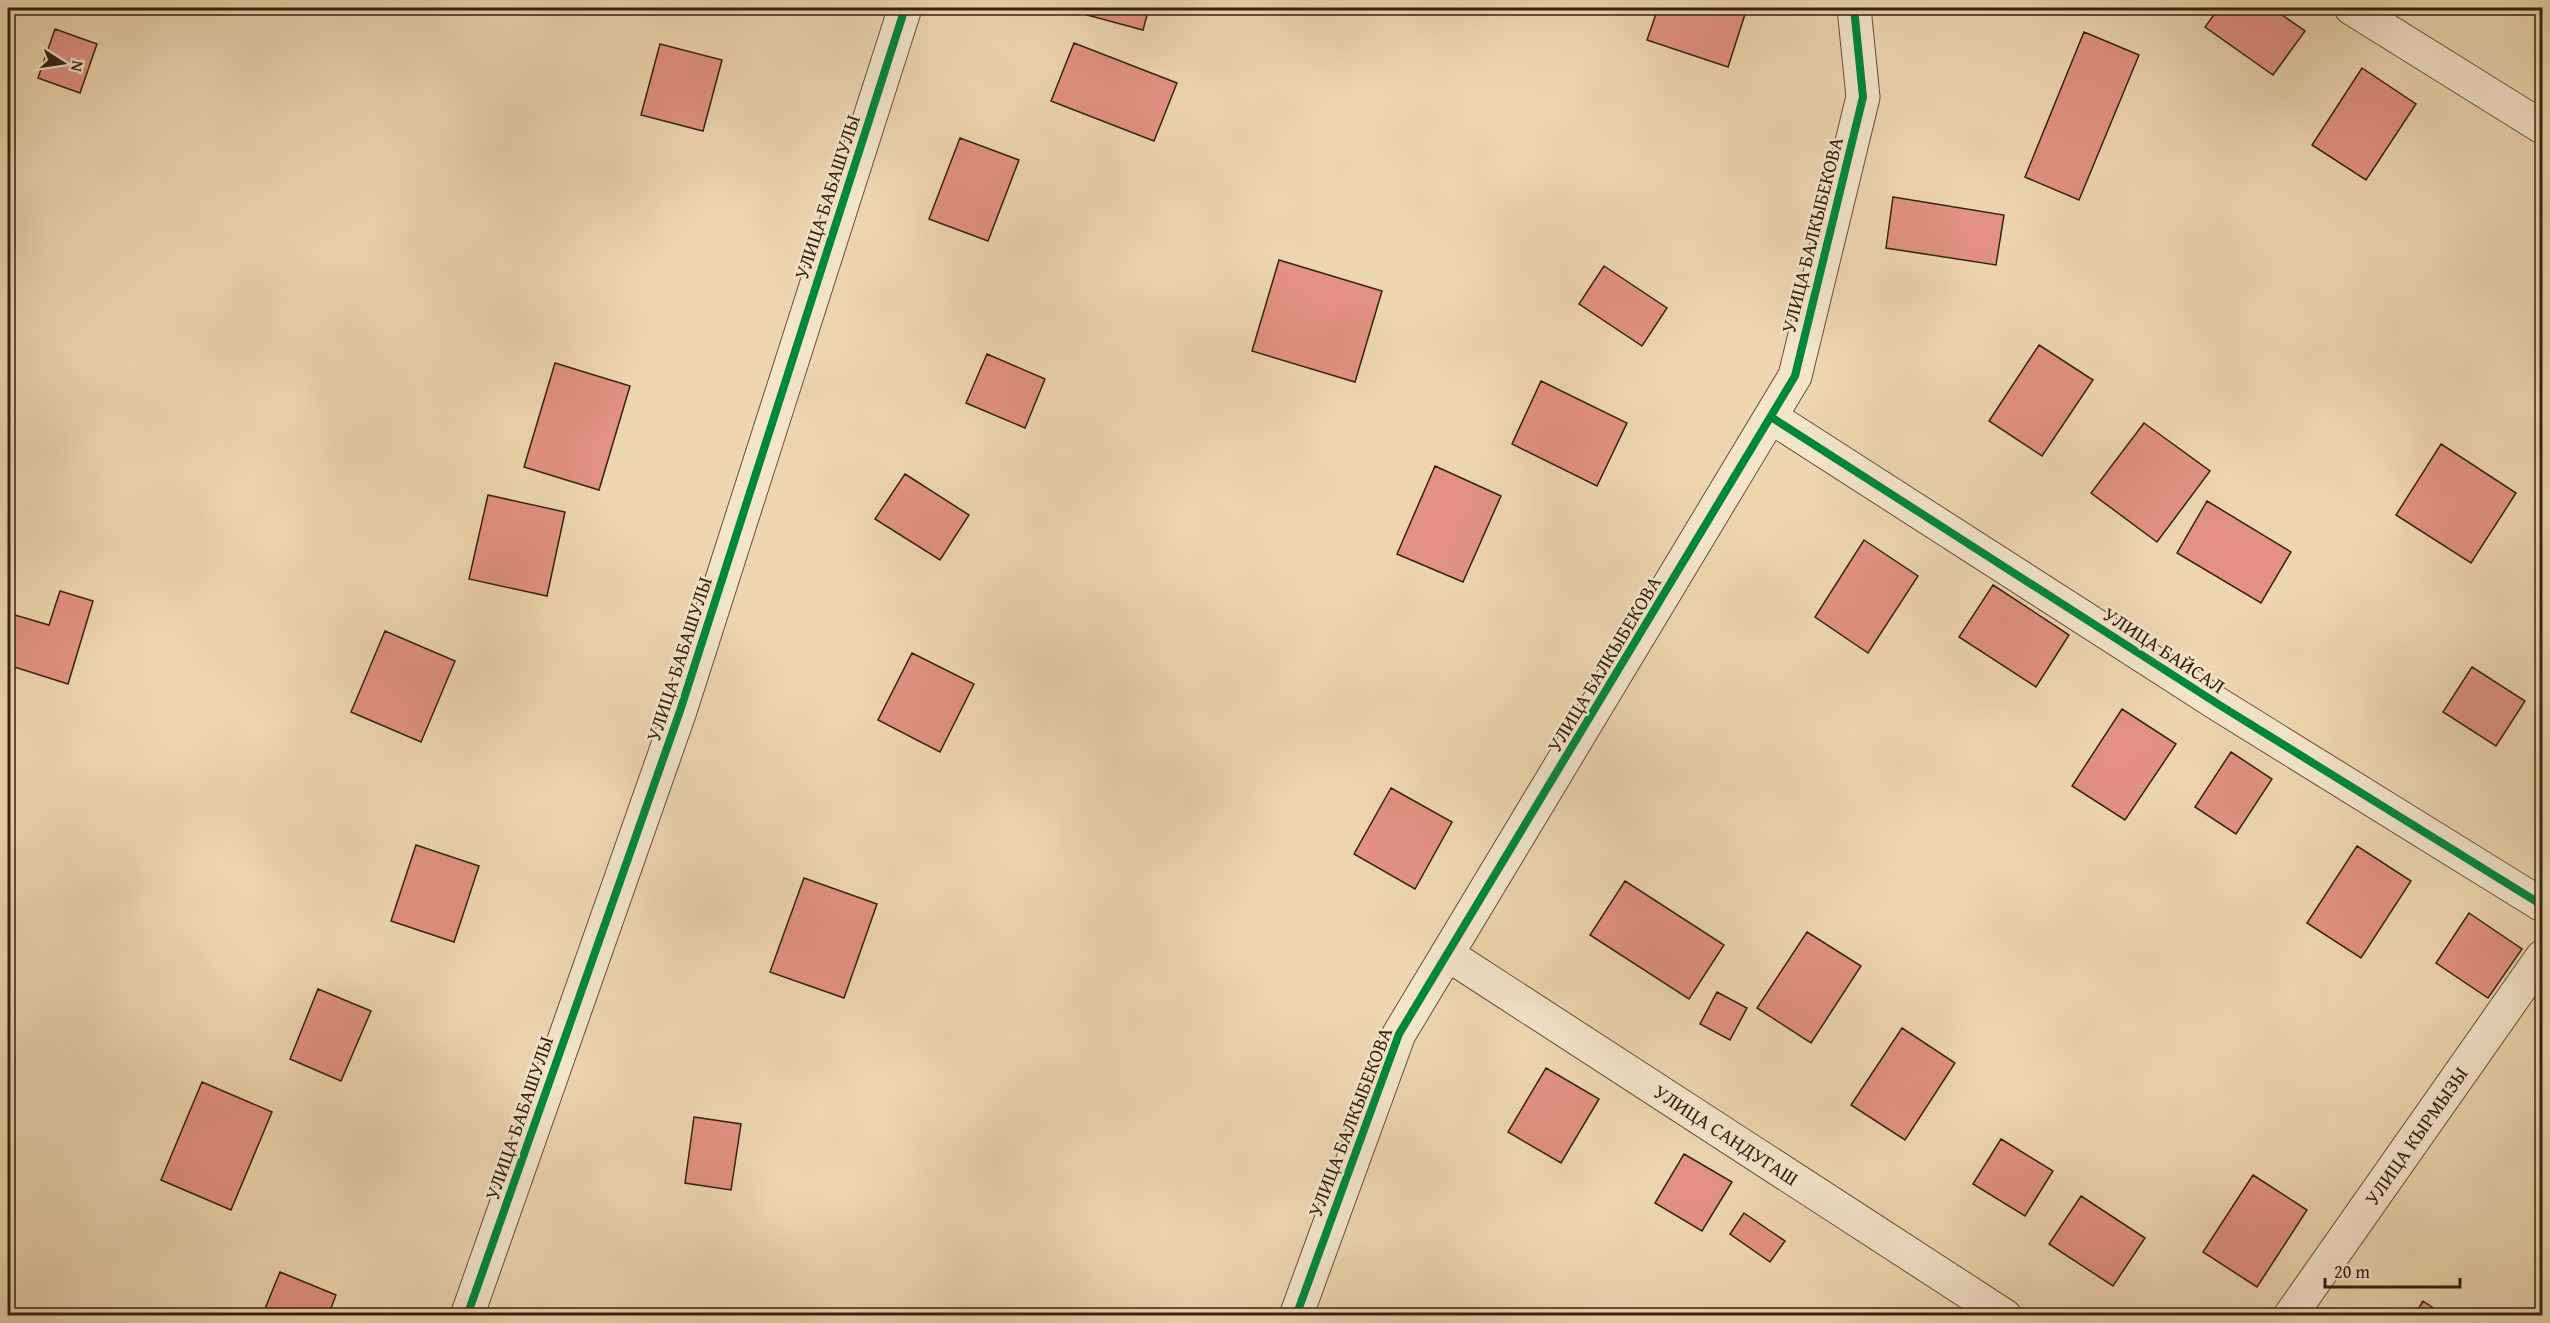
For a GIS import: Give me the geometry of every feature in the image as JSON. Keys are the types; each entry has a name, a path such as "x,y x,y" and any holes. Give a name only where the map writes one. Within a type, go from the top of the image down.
{"street":[{"name":"УЛИЦА БАБАШУЛЫ","path":"466,1316 680,711 905,8"},
{"name":"УЛИЦА БАЛКЫБЕКОВА","path":"1296,1316 1399,1034 1795,376 1863,97 1854,8"},
{"path":"2351,8 2542,127"},
{"name":"УЛИЦА БАЙСАЛ","path":"1771,417 2211,700 2542,905"},
{"name":"УЛИЦА САНДУГАШ","path":"1447,954 2005,1316"},
{"name":"УЛИЦА КЫРМЫЗЫ","path":"2290,1316 2542,957"}],"building":[{"path":"1089,8 1149,8 1143,30 1087,15"},
{"path":"1658,8 1747,8 1728,67 1647,40"},
{"path":"1913,8 2036,8 1913,12"},
{"path":"2219,8 2272,8 2305,31 2273,75 2205,27"},
{"path":"55,29 97,44 80,93 38,78"},
{"path":"2084,32 2139,55 2079,200 2025,177"},
{"path":"1074,43 1177,83 1154,141 1051,101"},
{"path":"660,44 722,60 703,131 641,115"},
{"path":"2362,68 2416,104 2366,180 2312,145"},
{"path":"960,138 1019,160 988,241 929,219"},
{"path":"1893,197 2004,215 1996,265 1886,248"},
{"path":"1279,260 1382,291 1355,382 1252,351"},
{"path":"1604,266 1667,308 1642,346 1579,304"},
{"path":"2039,345 2093,380 2042,456 1989,421"},
{"path":"987,354 1045,379 1025,428 966,403"},
{"path":"555,363 630,386 599,490 524,467"},
{"path":"1541,381 1627,423 1597,486 1512,444"},
{"path":"2144,423 2210,471 2157,542 2091,493"},
{"path":"2441,444 2516,493 2471,563 2396,515"},
{"path":"1435,466 1501,496 1463,582 1397,554"},
{"path":"905,474 969,515 940,560 875,519"},
{"path":"488,495 565,512 547,596 469,579"},
{"path":"2207,501 2291,552 2261,603 2177,553"},
{"path":"1864,540 1918,576 1868,653 1815,617"},
{"path":"1993,585 2069,635 2036,687 1959,637"},
{"path":"60,591 93,601 68,684 8,665 8,613 49,625"},
{"path":"385,631 455,661 421,742 351,712"},
{"path":"912,653 974,684 940,752 878,720"},
{"path":"2472,667 2525,701 2496,746 2443,712"},
{"path":"2122,709 2176,744 2125,820 2072,786"},
{"path":"2231,752 2272,779 2236,834 2195,807"},
{"path":"1391,788 1452,822 1415,889 1354,854"},
{"path":"416,845 479,866 454,942 391,921"},
{"path":"2357,846 2411,881 2361,958 2307,923"},
{"path":"804,878 877,904 844,998 770,972"},
{"path":"1625,881 1724,945 1689,999 1590,935"},
{"path":"2469,913 2522,949 2488,998 2436,963"},
{"path":"1807,932 1861,966 1811,1043 1757,1008"},
{"path":"318,989 371,1011 341,1081 290,1059"},
{"path":"1717,992 1747,1008 1730,1040 1700,1024"},
{"path":"1902,1028 1955,1063 1905,1140 1851,1105"},
{"path":"1546,1068 1599,1099 1561,1163 1508,1132"},
{"path":"202,1082 272,1112 231,1210 161,1180"},
{"path":"694,1117 741,1124 731,1190 685,1183"},
{"path":"2001,1139 2053,1171 2025,1216 1973,1184"},
{"path":"1684,1154 1732,1182 1702,1231 1655,1203"},
{"path":"2253,1175 2307,1210 2257,1287 2203,1252"},
{"path":"2081,1196 2145,1238 2113,1286 2049,1244"},
{"path":"1744,1213 1785,1241 1770,1262 1730,1234"},
{"path":"280,1272 336,1295 328,1316 262,1316"},
{"path":"2423,1301 2445,1316 2414,1316"}],"cycle path":[{"path":"467,1316 680,711 905,8"},
{"path":"1296,1316 1399,1034 1795,376 1863,97 1854,8"},
{"path":"1771,417 2221,706 2542,905"}]}
